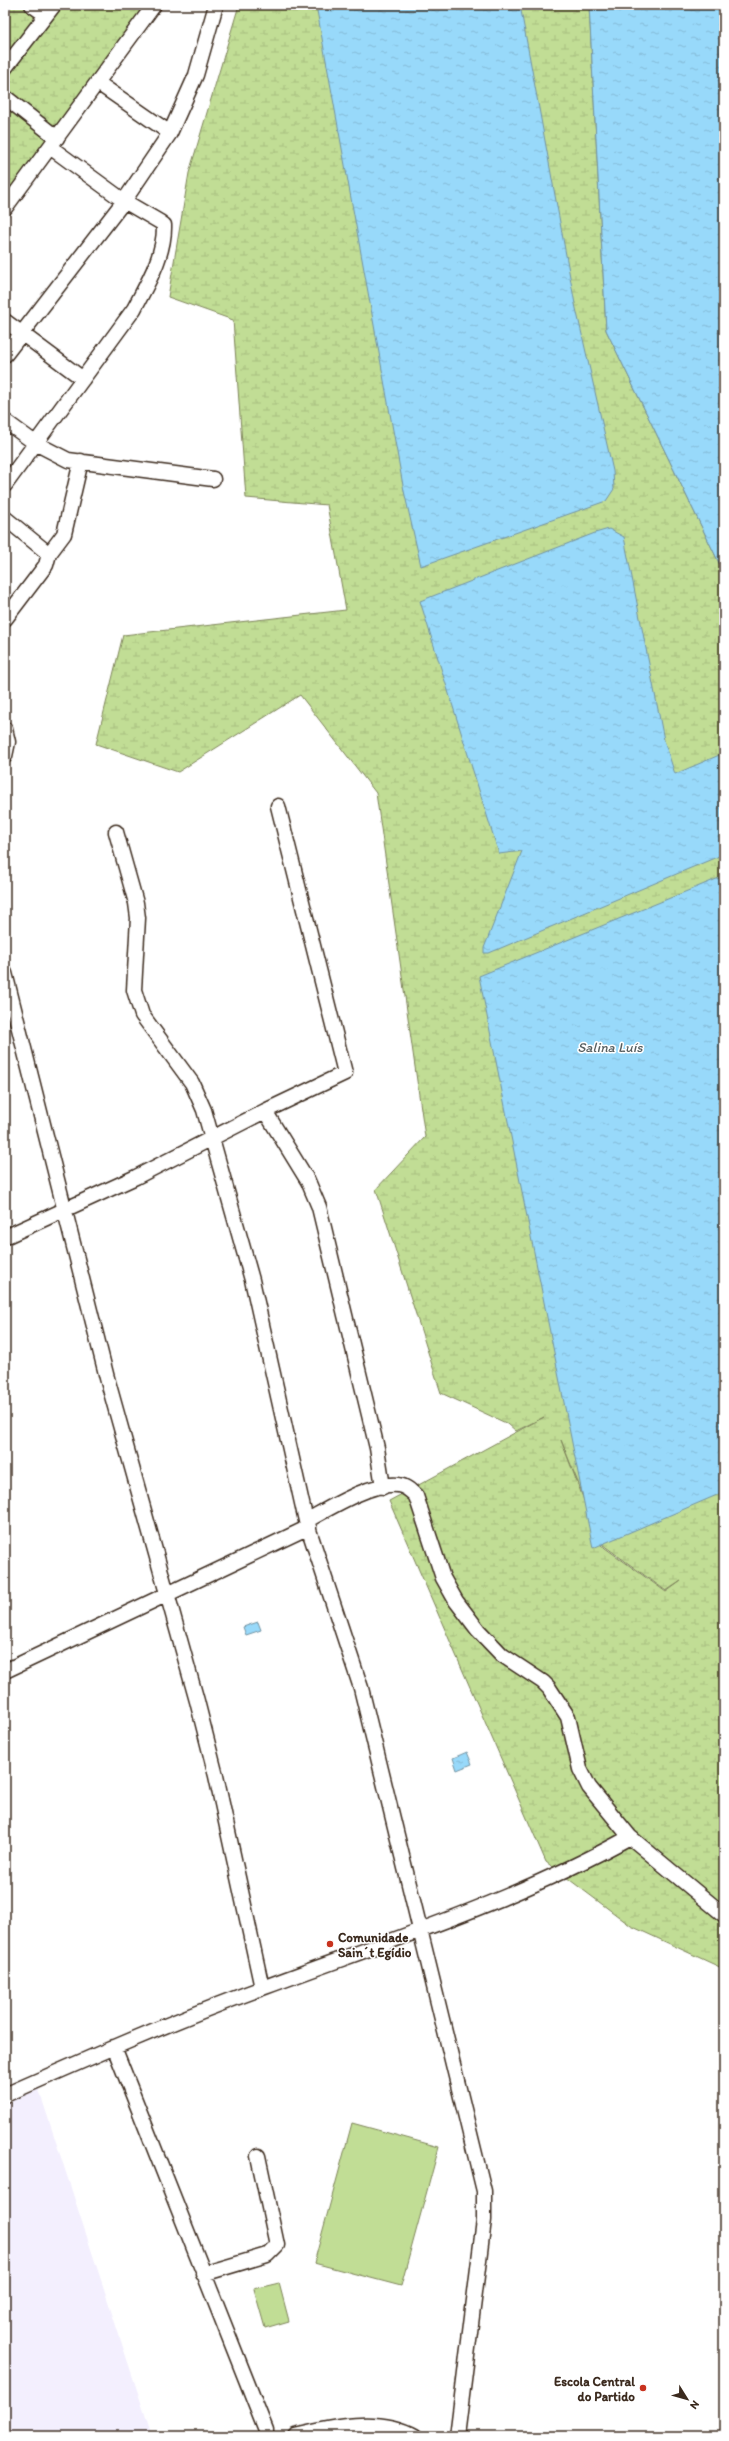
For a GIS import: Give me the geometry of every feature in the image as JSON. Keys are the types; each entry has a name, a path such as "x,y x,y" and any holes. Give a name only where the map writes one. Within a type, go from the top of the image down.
{"street":[{"path":"5,68 50,10 32,5"},
{"path":"5,208 154,5"},
{"path":"5,355 124,201 170,133 196,75 216,5"},
{"path":"98,83 170,133"},
{"path":"5,97 53,143 124,201 164,225 164,238 149,280 134,309 5,485"},
{"path":"5,321 83,379"},
{"path":"5,421 35,443 64,458 213,479"},
{"path":"5,619 46,565 49,554 64,534 81,461"},
{"path":"5,518 49,554"},
{"path":"5,729 8,742 5,756"},
{"path":"5,1237 63,1209 136,1177 265,1111 345,1073 278,806"},
{"path":"116,832 136,903 138,918 134,990 142,1015 192,1083 204,1110 252,1280 308,1524 361,1688 484,2192 486,2207 457,2436"},
{"path":"5,973 63,1209 107,1378 216,1776 262,1988"},
{"path":"265,1111 301,1168 319,1207 377,1448 384,1487"},
{"path":"5,1671 308,1524 348,1498 369,1489 397,1485 408,1488 416,1496 443,1578 456,1601 478,1630 502,1655 543,1682 549,1688 568,1718 580,1769 589,1787 630,1837 724,1915"},
{"path":"5,2095 114,2047 262,1988 419,1930 581,1864 630,1837"},
{"path":"114,2047 266,2430 266,2436"},
{"path":"203,2274 267,2255 277,2245 258,2156"},
{"path":"295,2436 333,2426 391,2427 415,2436"}],"shaded area":[{"path":"38,2087 152,2436 5,2436 5,2102"}],"green space":[{"path":"5,5 146,5 5,204"},
{"path":"239,5 589,5 606,330 724,573 724,1969 631,1926 546,1862 389,1501 544,1417 516,1431 508,1424 441,1393 376,1189 425,1137 376,793 300,695 178,772 96,744 123,635 346,610 327,505 246,498 233,320 168,297 189,173","holes":["561,1440 603,1545 666,1591 681,1581 666,1592 601,1545"]},
{"path":"352,2123 439,2147 401,2286 314,2263"},
{"path":"279,2283 289,2321 265,2328 254,2289"}],"water":[{"path":"316,5 520,5 575,304 613,471 614,489 606,501 421,566 404,491"},
{"path":"589,5 724,5 724,573 606,330"},
{"path":"609,529 624,537 664,740 675,774 724,753 724,854 489,953 484,953 484,948 522,851 499,854 420,601 595,533"},
{"name":"Salina Luís","path":"724,876 724,1492 593,1548 479,976"},
{"path":"258,1622 261,1630 246,1635 243,1627"},
{"path":"467,1752 472,1764 457,1770 453,1758"}],"place":[{"name":"Comunidade Sain´t Egídio","path":"330,1944"},
{"name":"Escola Central do Partido","path":"643,2388"}]}
